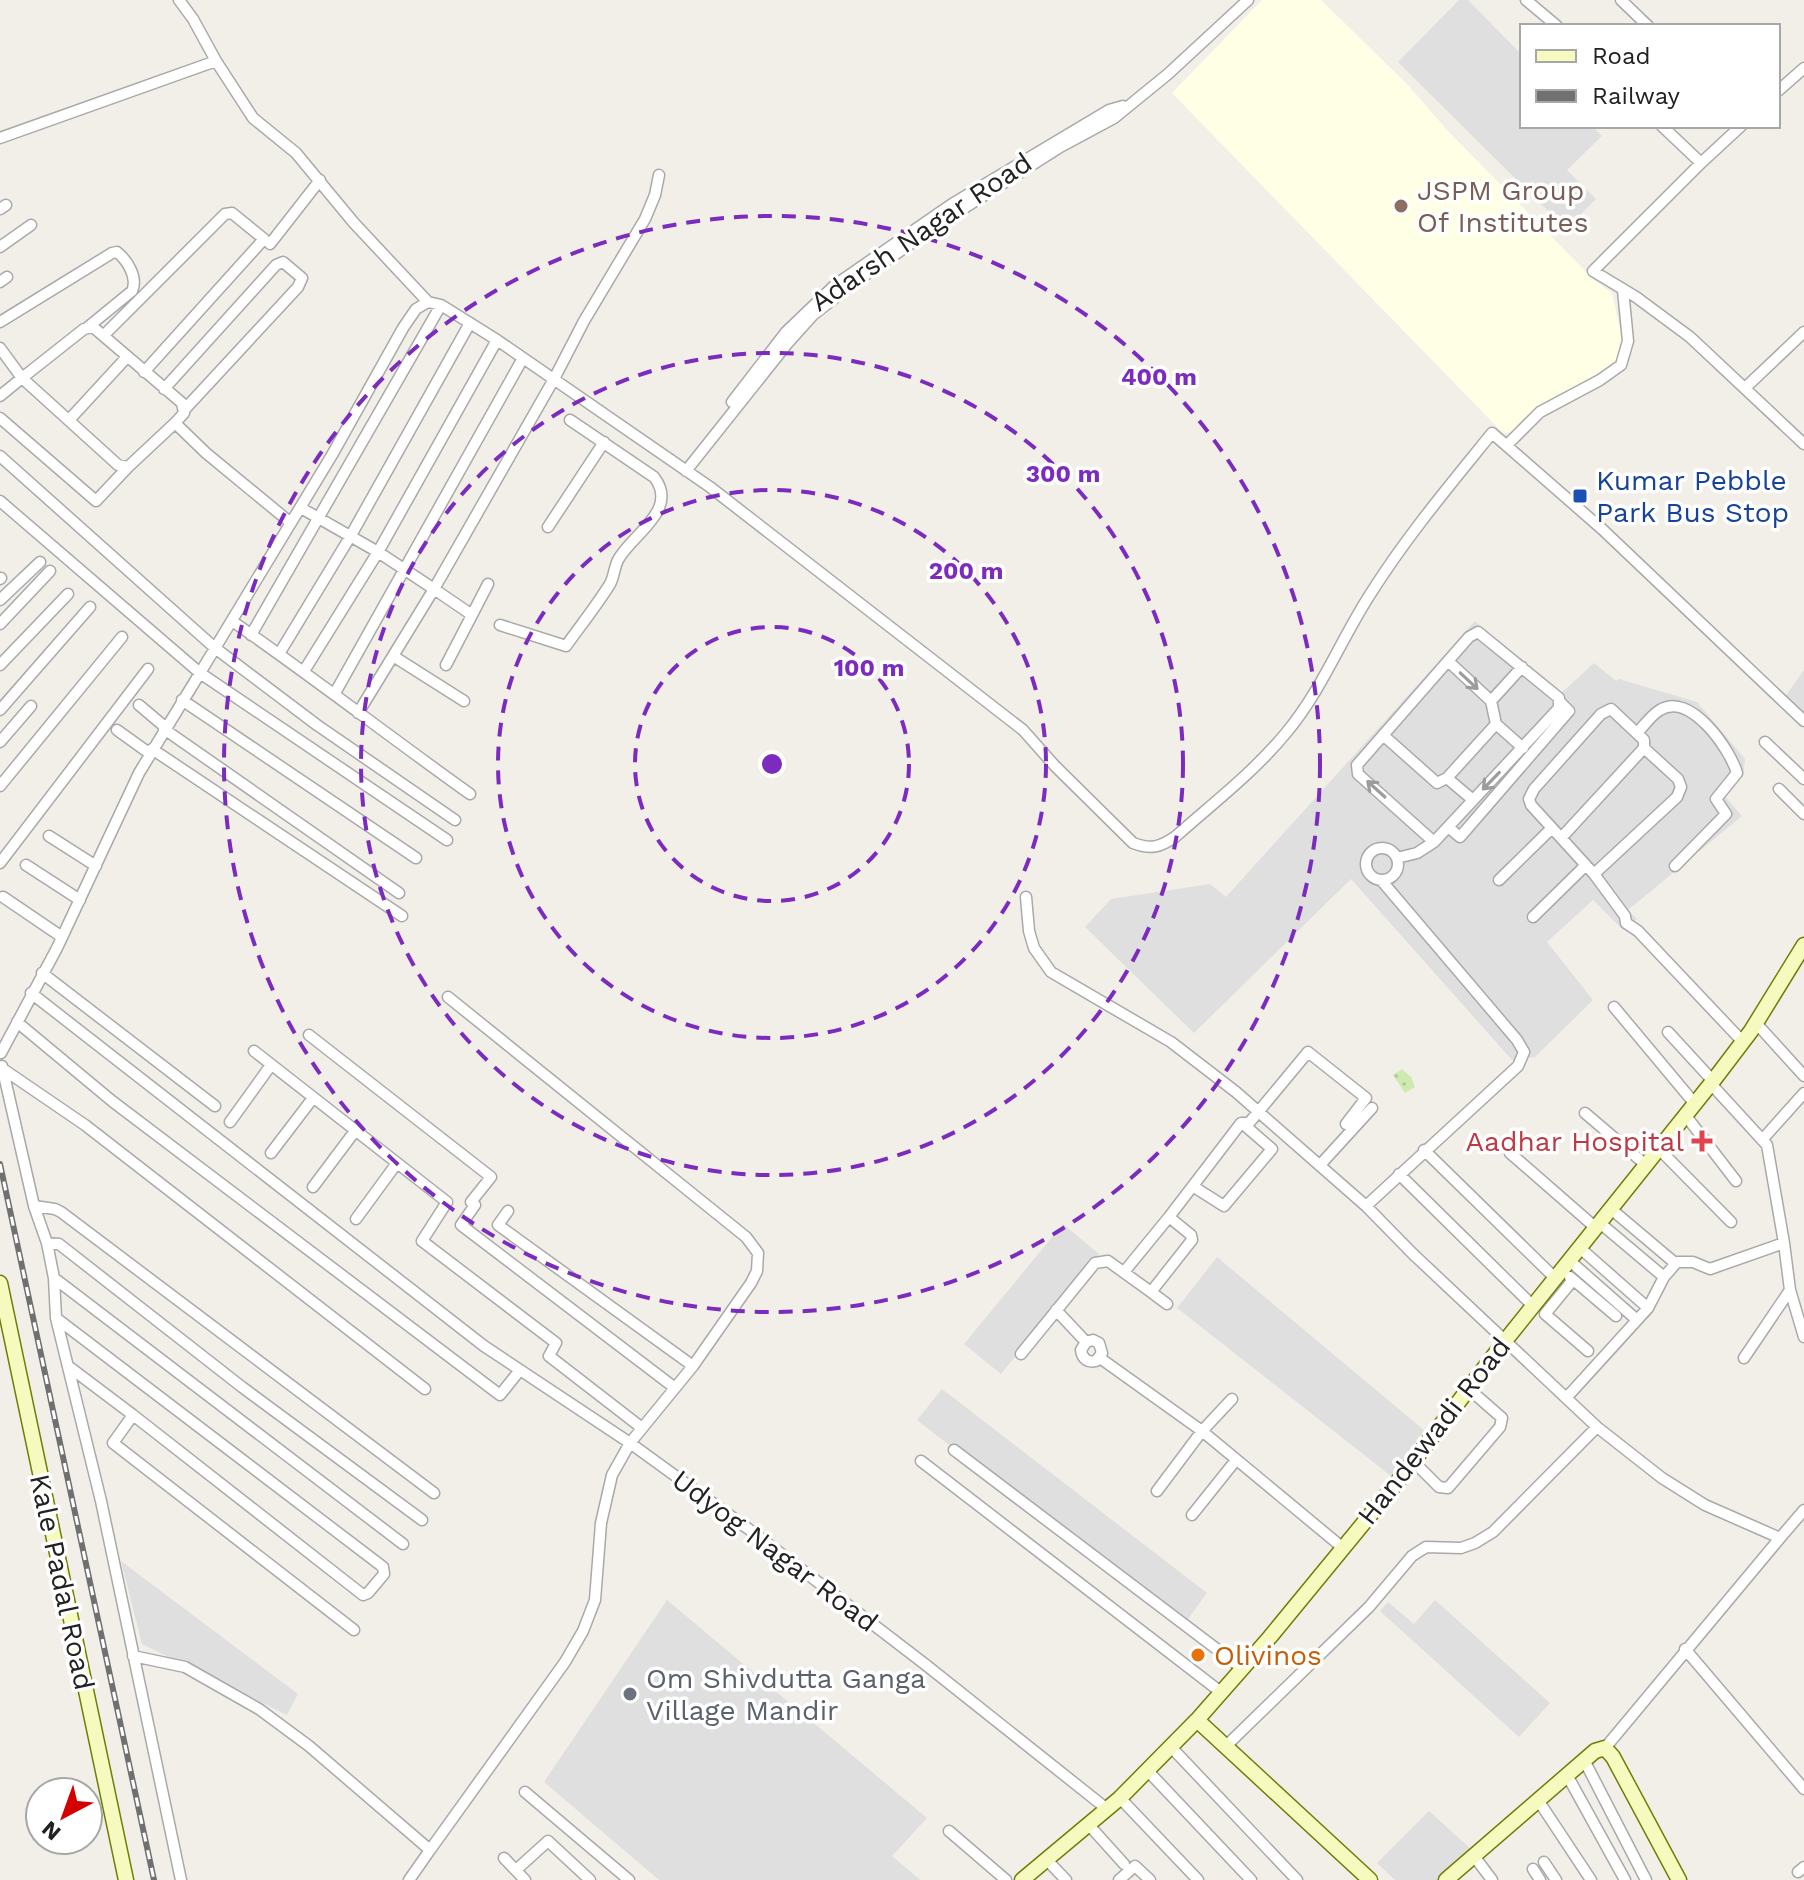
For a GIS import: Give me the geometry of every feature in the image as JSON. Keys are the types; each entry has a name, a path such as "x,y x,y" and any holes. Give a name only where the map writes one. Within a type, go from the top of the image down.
{"street":[{"path":"179,0 253,118 296,153 354,223 428,302 441,305 497,340 684,470 1023,730 1133,843 1154,848 1162,846 1258,763 1285,735 1316,693 1368,596 1414,530 1492,433 1602,529 1804,721"},
{"name":"Adarsh Nagar Road","path":"684,470 786,332 835,285 952,204 1109,110 1128,104 1168,74 1248,0"},
{"path":"1526,0 1555,24"},
{"path":"1621,0 1646,24"},
{"path":"0,138 216,61"},
{"path":"1780,89 1804,68"},
{"path":"1664,128 1701,163"},
{"path":"1739,128 1593,271 1690,337 1804,444"},
{"path":"358,713 434,589 584,321 645,219 659,175"},
{"path":"270,244 320,180"},
{"path":"104,335 132,299 225,214 232,213 264,239 144,372"},
{"path":"0,247 31,225"},
{"path":"0,322 112,253 122,256 133,274 135,286 132,299 88,327 0,396"},
{"path":"0,418 96,501 175,423 298,287 302,278 283,262 276,265 164,389"},
{"path":"1507,445 1540,412 1600,380 1621,365 1628,341 1623,290"},
{"path":"181,1880 101,1501 56,1318 54,1278 47,1243 34,1206 0,1050 62,937 150,751 301,508 403,328 416,309 428,302"},
{"path":"251,635 320,520 441,305"},
{"path":"279,654 350,537 470,323"},
{"path":"88,327 96,328 182,403 185,409"},
{"path":"1745,388 1804,332"},
{"path":"304,671 378,552 497,340"},
{"path":"0,348 22,378 118,465 128,467"},
{"path":"69,420 127,357"},
{"path":"335,693 523,358"},
{"path":"500,625 566,646 612,581 619,559 649,525 663,495 654,477 570,420"},
{"path":"175,423 206,453 291,523"},
{"path":"617,450 629,433"},
{"path":"548,527 604,442"},
{"path":"0,456 215,648 317,725 455,820"},
{"path":"0,501 200,673 447,840"},
{"path":"301,508 378,552 472,615"},
{"path":"0,600 40,562"},
{"path":"0,624 50,571"},
{"path":"446,665 488,584"},
{"path":"0,665 68,594"},
{"path":"0,710 90,607"},
{"path":"232,621 470,794"},
{"path":"1434,842 1358,774 1357,765 1469,637 1478,632 1559,698 1569,711 1460,837 1448,827"},
{"path":"0,786 122,637"},
{"path":"393,656 464,701"},
{"path":"1448,661 1491,701 1496,724 1523,748"},
{"path":"1491,701 1522,667"},
{"path":"0,863 148,669"},
{"path":"182,700 416,858"},
{"path":"1397,858 1417,853 1434,842 1556,712 1560,702"},
{"path":"139,705 164,728 399,893"},
{"path":"0,742 31,706"},
{"path":"1637,733 1661,709 1677,707 1711,726 1737,773 1716,799 1726,814 1675,866"},
{"path":"1562,837 1644,748 1644,740 1611,709 1601,714 1531,794 1531,805 1590,870 1625,916 1626,923 1638,931 1743,1042"},
{"path":"1383,735 1437,783 1447,778 1496,724"},
{"path":"117,730 402,916"},
{"path":"1765,742 1804,779"},
{"path":"1533,917 1677,797 1681,787 1678,779 1644,748"},
{"path":"1447,778 1473,800"},
{"path":"1779,789 1804,814"},
{"path":"1499,880 1552,828"},
{"path":"49,836 96,866"},
{"path":"1382,847 1397,858 1397,870 1388,879 1381,880 1375,879 1366,870 1367,857 1376,848 1382,847"},
{"path":"26,865 80,900"},
{"path":"1366,1206 1518,1066 1524,1052 1381,880"},
{"path":"3,897 62,937"},
{"path":"1026,897 1034,948 1051,972 1171,1042 1258,1112 1366,1206 1597,1427 1662,1478 1705,1505 1780,1538"},
{"name":"Handewadi Road","path":"1022,1880 1120,1798 1243,1669 1413,1461 1533,1306 1562,1279 1580,1248 1743,1042 1804,945"},
{"path":"42,973 215,1106"},
{"name":"Udyog Nagar Road","path":"31,993 484,1346 630,1443 754,1533 1107,1809"},
{"path":"409,1880 565,1662 583,1631 595,1600 607,1492 612,1475 630,1443 693,1366 751,1283 759,1262 754,1245 448,997"},
{"path":"1614,1007 1690,1110 1736,1181"},
{"path":"17,1022 112,1101 500,1395 520,1370"},
{"path":"1756,1023 1804,1076"},
{"path":"1668,1032 1767,1145 1790,1290 1804,1337"},
{"path":"309,1035 491,1177 471,1202 475,1205 461,1225 675,1388"},
{"path":"254,1051 447,1202 422,1241 556,1343 549,1356 642,1428"},
{"path":"1241,1123 1249,1123 1308,1052 1366,1098 1346,1124"},
{"path":"230,1122 271,1065"},
{"path":"3,1069 85,1125 425,1389"},
{"path":"10,1099 29,1085"},
{"path":"1762,1140 1804,1093"},
{"path":"271,1153 313,1098"},
{"path":"1320,1165 1372,1108"},
{"path":"1585,1113 1646,1165"},
{"path":"1124,1272 1194,1187 1241,1123"},
{"path":"1194,1187 1224,1206 1272,1149 1241,1123"},
{"path":"313,1187 355,1131"},
{"path":"1659,1149 1731,1222"},
{"path":"1424,1150 1562,1279 1616,1316"},
{"path":"1510,1153 1664,1277"},
{"path":"356,1219 397,1163"},
{"path":"1399,1174 1533,1306"},
{"path":"34,1206 61,1212 434,1493"},
{"path":"1611,1209 1675,1263 1693,1262 1710,1269 1784,1243"},
{"path":"508,1211 498,1225 693,1366"},
{"path":"1151,1292 1192,1240 1191,1235 1169,1217"},
{"path":"47,1243 59,1244 242,1387 422,1520"},
{"path":"1580,1248 1648,1308"},
{"path":"1021,1354 1095,1263 1108,1261 1167,1304"},
{"path":"1567,1397 1648,1308 1675,1263"},
{"path":"54,1278 403,1544"},
{"path":"1562,1279 1637,1320"},
{"path":"1562,1279 1545,1314 1588,1351"},
{"name":"Kale Padal Road","path":"0,1283 126,1880"},
{"path":"1744,1358 1790,1290"},
{"path":"1056,1310 1086,1342 1093,1340 1099,1343 1103,1349 1100,1358 1202,1431 1343,1548"},
{"path":"56,1318 383,1567 384,1574 363,1595 68,1366"},
{"path":"1413,1461 1439,1487 1448,1488 1500,1427 1502,1418 1469,1389"},
{"path":"1157,1491 1202,1431 1232,1399"},
{"path":"133,1415 113,1443 354,1630"},
{"path":"1226,1746 1369,1607 1412,1556 1426,1547 1461,1548 1493,1532 1597,1427"},
{"path":"954,1450 1243,1669"},
{"path":"1192,1515 1236,1460"},
{"path":"921,1461 1222,1693"},
{"path":"1446,1880 1584,1760 1605,1748 1804,1510"},
{"path":"1685,1649 1804,1789"},
{"path":"133,1656 185,1667 259,1709 309,1746 430,1850"},
{"path":"1197,1720 1370,1880"},
{"path":"1171,1747 1297,1880"},
{"path":"1605,1748 1613,1757 1679,1880"},
{"path":"1584,1760 1646,1880"},
{"path":"1147,1770 1251,1880"},
{"path":"1567,1775 1625,1880"},
{"path":"525,1792 629,1880"},
{"path":"1120,1798 1198,1880"},
{"path":"1538,1800 1591,1880"},
{"path":"1088,1824 1124,1864"},
{"path":"949,1831 1006,1880"},
{"path":"516,1870 548,1841 590,1880"},
{"path":"1474,1856 1492,1880"},
{"path":"504,1858 525,1880"},
{"path":"1046,1859 1066,1880"},
{"path":"1544,1862 1556,1880"},
{"path":"1119,1880 1135,1866 1150,1880"},
{"path":"1533,1869 1540,1880"}],"shaded area":[{"name":"JSPM Group Of Institutes","path":"1262,0 1321,0 1407,84 1448,131 1594,280 1612,293 1622,338 1617,365 1538,406 1514,432 1503,433 1172,93"},
{"path":"1459,0 1468,0 1520,53 1520,128 1594,128 1602,136 1567,170 1596,199 1566,229 1398,62"},
{"path":"1475,621 1559,695 1594,663 1616,681 1619,679 1697,702 1745,759 1743,776 1723,794 1742,816 1628,910 1637,919 1623,930 1593,900 1547,942 1593,1000 1535,1057 1512,1060 1351,879 1194,1033 1085,927 1111,899 1210,884 1226,897"},
{"path":"1804,670 1804,717 1784,698"},
{"path":"1063,1224 1099,1254 1001,1374 964,1344"},
{"path":"1217,1257 1425,1431 1391,1476 1177,1308"},
{"path":"942,1389 1207,1593 1188,1619 1240,1660 1233,1667 917,1420"},
{"path":"121,1561 298,1694 287,1715 142,1644"},
{"path":"667,1600 927,1818 892,1856 920,1880 659,1880 544,1782"},
{"path":"1435,1600 1550,1703 1519,1737 1380,1611 1388,1602 1414,1624"},
{"path":"1429,1811 1472,1850 1439,1880 1395,1880 1377,1863"}],"green space":[{"path":"1402,1069 1411,1077 1415,1087 1405,1093 1393,1075"}],"railway":[{"path":"0,1164 154,1880"}],"place":[{"name":"JSPM Group Of Institutes","path":"1401,206"},
{"name":"Kumar Pebble Park Bus Stop","path":"1580,496"},
{"name":"Aadhar Hospital","path":"1702,1141"},
{"name":"Olivinos","path":"1198,1655"},
{"name":"Om Shivdutta Ganga Village Mandir","path":"630,1694"}]}
